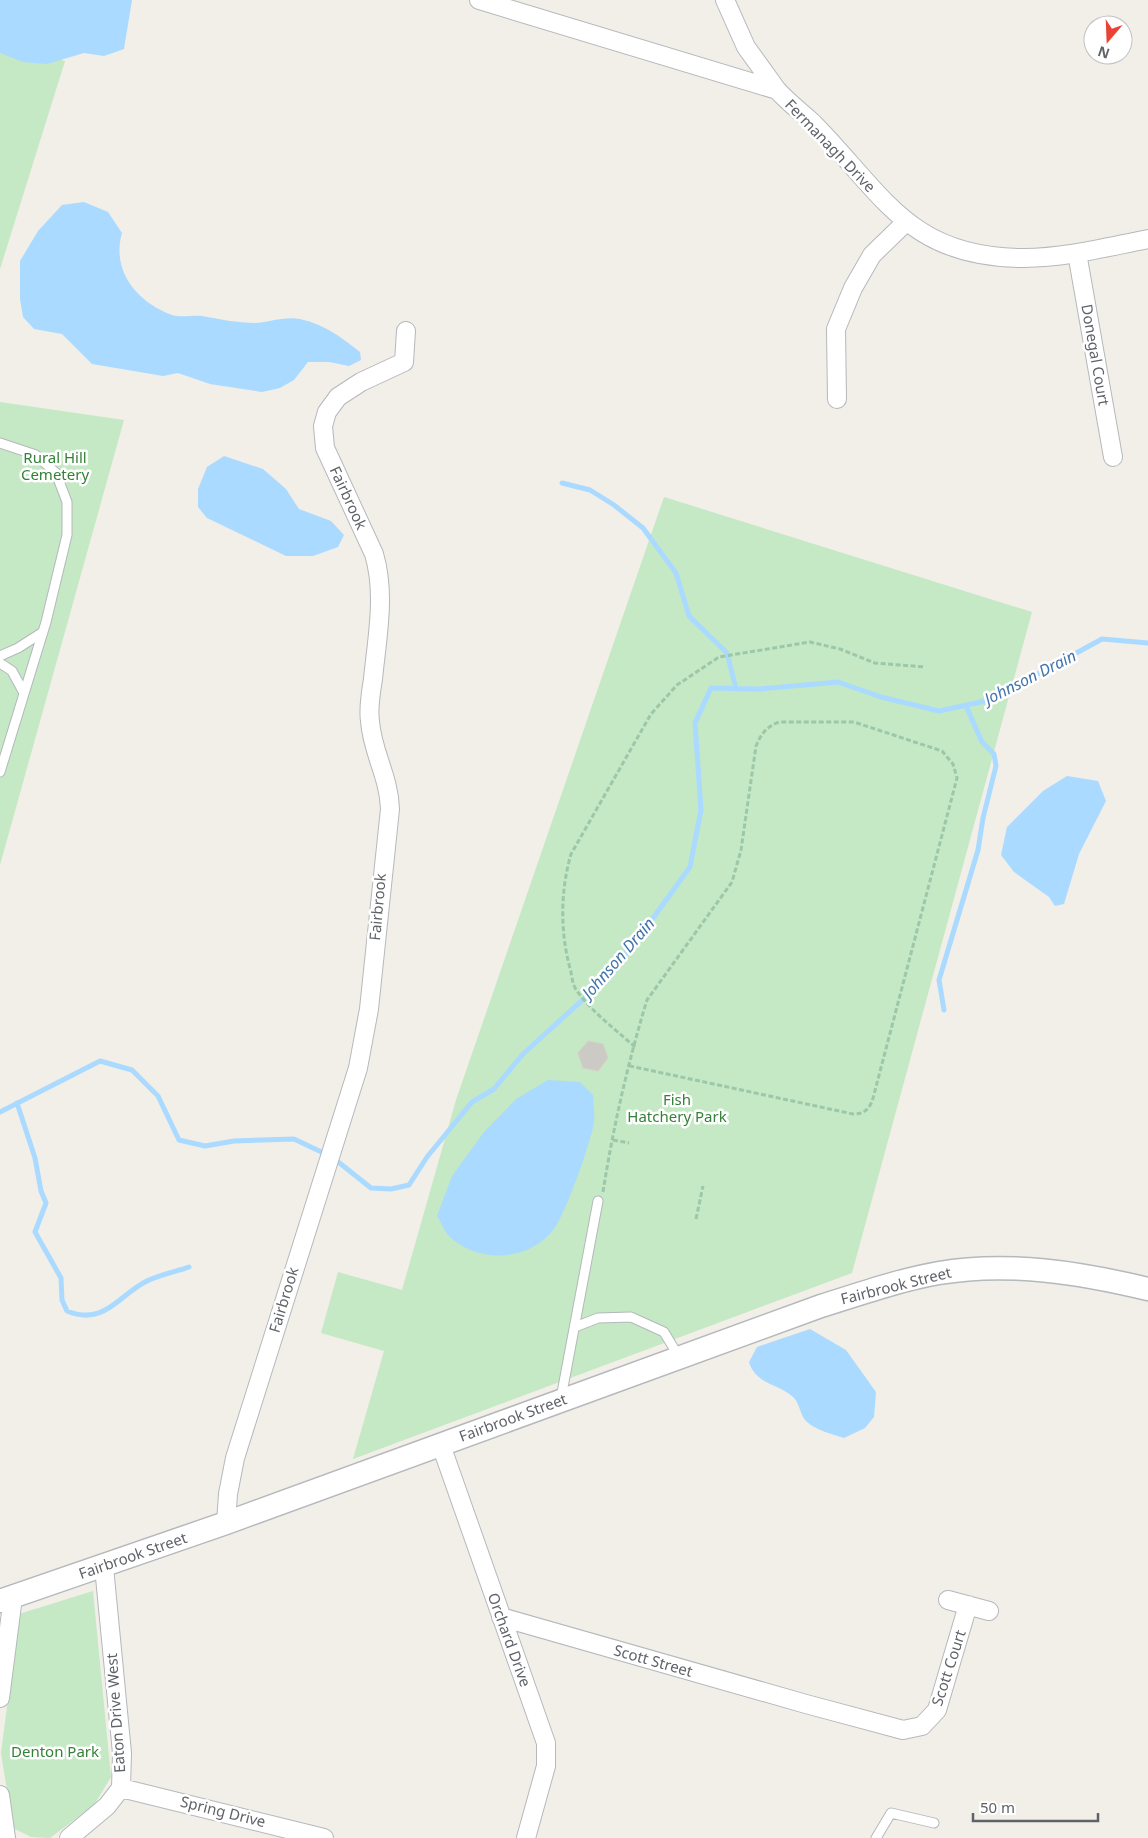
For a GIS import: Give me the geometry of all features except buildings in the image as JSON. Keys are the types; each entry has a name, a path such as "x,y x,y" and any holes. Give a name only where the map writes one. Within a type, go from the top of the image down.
{"street":[{"name":"Fermanagh Drive","path":"479,0 777,90 812,122 883,202 906,222 942,243 981,255 1025,258 1077,253 1148,239"},
{"path":"725,0 746,47 777,90"},
{"path":"837,399 836,329 852,288 872,255 906,222"},
{"name":"Donegal Court","path":"1077,253 1113,457"},
{"name":"Fairbrook","path":"226,1523 228,1494 235,1458 358,1068 369,1008 390,796 384,769 373,742 370,720 381,584 379,571 374,554 325,448 322,426 327,412 338,397 361,382 404,362 406,331"},
{"name":"Fairbrook Street","path":"6,1599 104,1567 821,1306 939,1273 1002,1269 1034,1270 1108,1280 1148,1289"},
{"name":"Orchard Drive","path":"441,1445 546,1743 548,1754 526,1838"},
{"name":"Eaton Drive West","path":"70,1838 107,1806 121,1788 122,1753 104,1567"},
{"path":"0,1698 6,1599"},
{"path":"948,1600 989,1611"},
{"name":"Scott Court","path":"806,1704 895,1729 922,1726 932,1716 941,1701 968,1605"},
{"name":"Scott Street","path":"501,1617 806,1704"},
{"name":"Spring Drive","path":"121,1788 324,1838"},
{"path":"0,1795 6,1838"}],"lane":[{"path":"0,443 36,455 56,473 66,502 67,535 43,632 0,772"},
{"path":"0,656 18,648 43,632"},
{"path":"0,663 12,671 24,693"},
{"path":"560,1401 600,1198"},
{"path":"575,1327 598,1318 631,1317 664,1332 679,1357"},
{"path":"876,1838 891,1813 934,1823"}],"path":[{"path":"635,1047 591,1008 575,989 567,958 563,927 565,873 571,854 634,746 641,728 677,685 708,663 727,654 810,642 840,650 875,663 926,667"},
{"path":"600,1198 630,1066 647,1000 732,882 741,850 756,746 761,734 771,725 779,722 854,722 942,751 954,764 957,778 872,1102 868,1110 861,1114 853,1114 630,1066"},
{"path":"613,1140 630,1143"},
{"path":"696,1219 703,1186"}],"green space":[{"path":"0,40 65,61 0,269"},
{"name":"Rural Hill Cemetery","path":"0,402 124,420 0,865"},
{"name":"Fish Hatchery Park","path":"664,497 1032,612 852,1273 353,1459 384,1351 321,1333 338,1272 402,1290 456,1100"},
{"name":"Denton Park","path":"93,1591 111,1777 94,1805 50,1838 31,1837 13,1828 1,1753 19,1614"}],"water":[{"path":"0,0 132,0 124,49 104,56 84,53 47,64 23,62 0,53"},
{"path":"84,202 108,212 122,233 120,260 124,272 138,293 159,309 176,316 202,316 248,323 289,318 309,321 339,336 360,352 361,360 349,366 329,362 308,362 294,380 280,388 262,392 210,384 178,373 163,376 92,364 62,334 34,329 23,317 20,299 20,261 38,231 62,205"},
{"path":"224,456 263,469 286,489 299,509 331,521 344,535 338,547 313,556 286,556 207,518 198,507 198,489 207,467"},
{"path":"1067,776 1098,781 1106,801 1079,854 1064,904 1055,906 1049,897 1014,872 1001,855 1007,827 1043,791"},
{"path":"548,1080 580,1082 593,1095 594,1119 592,1132 577,1177 559,1221 543,1240 531,1248 517,1253 488,1255 461,1245 447,1234 437,1216 452,1176 484,1132 516,1099"},
{"path":"810,1329 846,1350 876,1392 874,1417 865,1428 844,1438 822,1430 806,1421 795,1399 787,1392 757,1375 752,1370 749,1362 757,1347"}],"waterway":[{"path":"562,483 590,490 614,505 643,528 676,573 689,616 727,653 736,689"},
{"name":"Johnson Drain","path":"0,1112 100,1061 132,1070 158,1096 179,1140 205,1146 234,1141 294,1139 332,1157 371,1188 391,1189 409,1185 427,1157 472,1102 494,1089 523,1054 600,984 643,932 690,867 701,810 695,723 711,688 759,689 838,682 881,697 939,711 990,700 1102,639 1148,643"},
{"path":"944,1010 939,980 978,850 983,818 996,766 994,754 982,742 966,706"},
{"path":"17,1103 35,1158 41,1191 46,1203 35,1232 61,1278 62,1300 67,1311 80,1315 91,1315 101,1312 145,1282 189,1267"}]}
